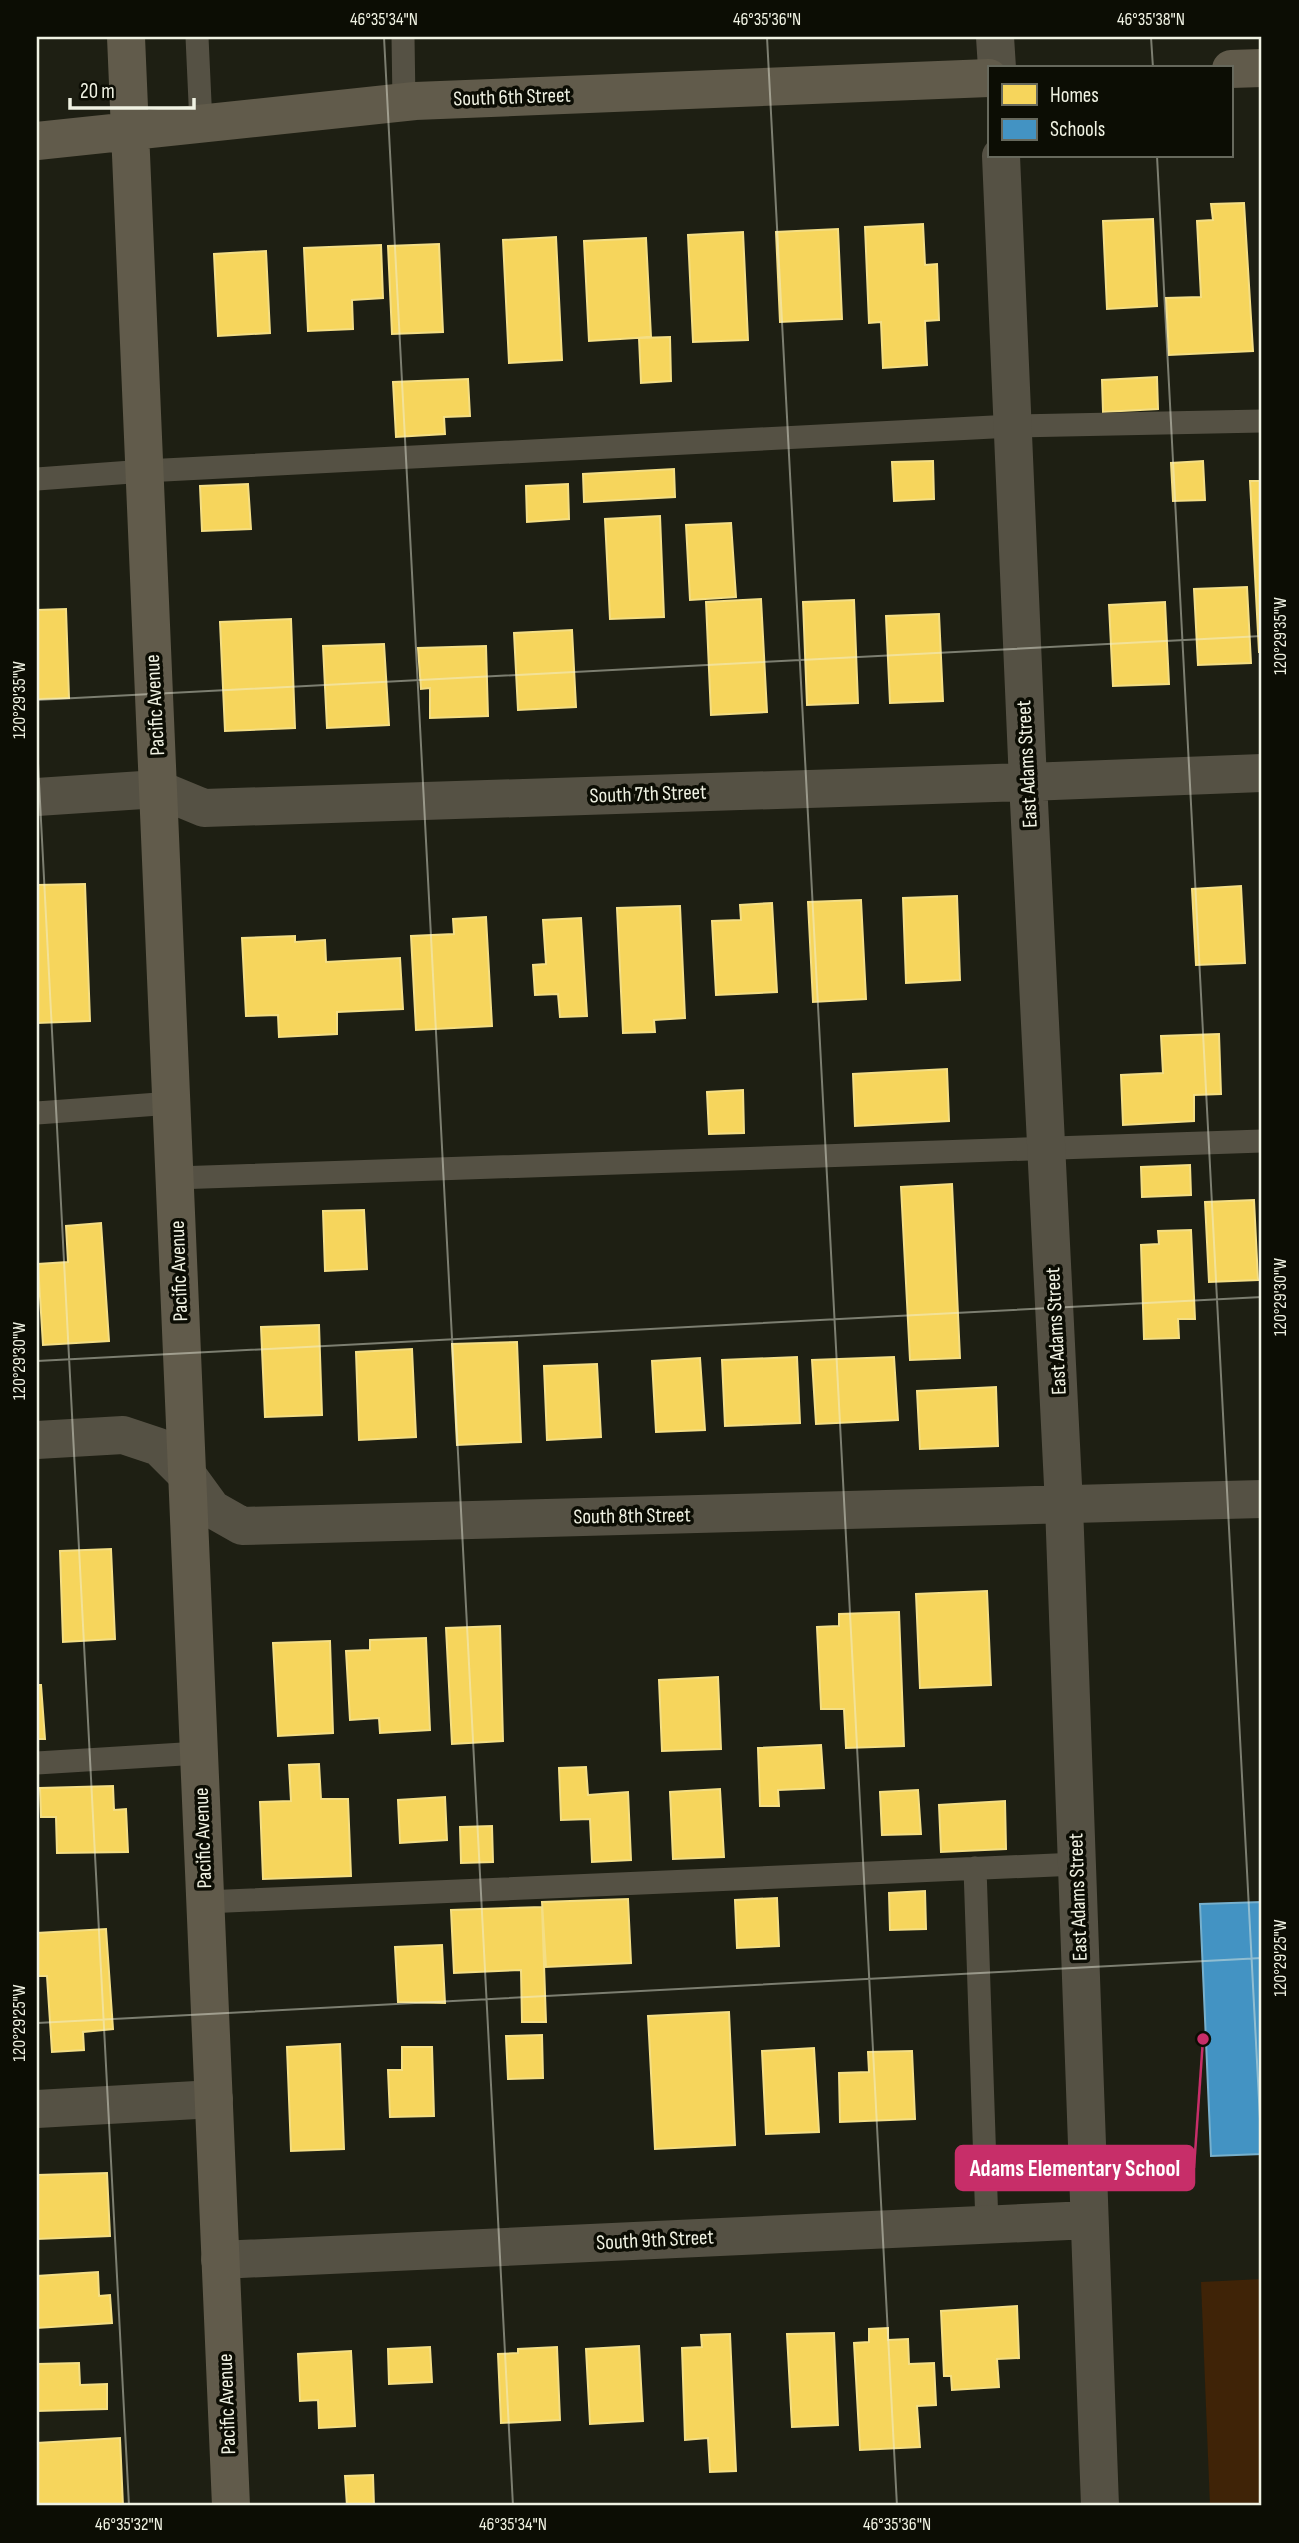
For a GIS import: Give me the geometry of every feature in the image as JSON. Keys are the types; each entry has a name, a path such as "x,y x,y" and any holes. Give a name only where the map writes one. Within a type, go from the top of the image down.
{"street":[{"name":"Pacific Avenue","path":"126,37 231,2506"},
{"path":"995,37 997,66"},
{"path":"1232,69 1262,68"},
{"name":"South 6th Street","path":"37,141 404,102 988,78"},
{"name":"East Adams Street","path":"1000,158 1064,1505 1100,2506"},
{"name":"South 7th Street","path":"37,797 159,789 204,808 1262,772"},
{"name":"South 8th Street","path":"37,1440 123,1435 159,1447 188,1476 212,1508 242,1525 1262,1499"},
{"path":"37,2109 214,2099"},
{"name":"South 9th Street","path":"220,2260 1089,2220"}],"lane":[{"path":"197,37 201,124"},
{"path":"403,37 404,102"},
{"path":"37,479 145,471 1012,426 1262,421"},
{"path":"37,1113 172,1103"},
{"path":"175,1178 1262,1141"},
{"path":"37,1763 199,1754"},
{"path":"205,1902 1077,1864"},
{"path":"975,1868 987,2225"}],"shaded area":[{"path":"1262,2279 1262,2506 1210,2506 1201,2282"}],"building: Homes":[{"path":"1244,203 1253,351 1169,355 1166,298 1201,297 1197,221 1213,220 1211,204"},
{"path":"1153,219 1157,306 1107,309 1103,221"},
{"path":"923,224 925,265 937,264 939,320 925,321 927,365 883,368 881,322 869,323 865,227"},
{"path":"838,229 842,319 780,322 776,232"},
{"path":"743,232 748,340 693,342 688,235"},
{"path":"556,237 562,360 509,363 503,240"},
{"path":"646,238 651,337 589,341 584,241"},
{"path":"439,244 443,332 392,334 388,246"},
{"path":"381,245 383,298 352,300 353,329 308,331 304,248"},
{"path":"266,251 270,333 218,336 214,254"},
{"path":"670,337 671,381 641,383 639,338"},
{"path":"1157,377 1158,409 1103,412 1102,380"},
{"path":"468,379 470,416 444,417 445,434 396,437 393,382"},
{"path":"933,461 934,499 894,501 892,462"},
{"path":"1203,461 1205,500 1173,501 1171,463"},
{"path":"674,469 675,497 584,502 583,474"},
{"path":"1250,481 1262,481 1262,652 1259,652"},
{"path":"248,484 251,529 202,531 200,486"},
{"path":"568,484 569,519 527,522 526,486"},
{"path":"660,516 664,617 610,619 605,519"},
{"path":"731,523 736,597 690,600 686,525"},
{"path":"1247,587 1251,663 1198,665 1194,589"},
{"path":"761,599 767,712 711,715 706,602"},
{"path":"854,600 858,703 807,705 803,602"},
{"path":"1165,602 1169,684 1113,686 1109,605"},
{"path":"66,609 69,698 37,699 37,610"},
{"path":"939,614 943,701 890,703 886,616"},
{"path":"291,619 295,728 225,731 220,622"},
{"path":"572,630 576,707 518,710 514,633"},
{"path":"384,644 389,725 327,728 323,646"},
{"path":"486,646 488,716 430,718 430,688 421,689 418,648"},
{"path":"85,884 90,1021 37,1023 37,885"},
{"path":"1241,886 1245,963 1196,965 1192,889"},
{"path":"957,896 960,980 906,983 903,898"},
{"path":"861,900 866,999 813,1002 808,902"},
{"path":"772,903 777,992 716,995 712,921 741,920 740,905"},
{"path":"680,906 685,1018 654,1020 655,1032 623,1033 617,908"},
{"path":"486,917 492,1026 416,1030 411,936 454,934 453,919"},
{"path":"581,918 587,1016 560,1017 558,994 535,995 533,965 546,964 543,920"},
{"path":"295,936 295,942 325,940 326,962 400,958 403,1009 337,1012 337,1034 279,1037 278,1015 246,1016 242,938"},
{"path":"1219,1034 1221,1094 1194,1095 1194,1121 1123,1125 1121,1075 1163,1073 1161,1036"},
{"path":"947,1069 949,1121 855,1126 853,1074"},
{"path":"743,1090 744,1133 709,1134 707,1092"},
{"path":"1190,1165 1191,1195 1142,1197 1141,1167"},
{"path":"952,1184 960,1358 910,1360 901,1187"},
{"path":"1254,1200 1258,1280 1209,1282 1205,1202"},
{"path":"364,1210 367,1269 325,1271 323,1211"},
{"path":"101,1223 109,1341 43,1345 38,1264 68,1262 66,1226"},
{"path":"1191,1230 1195,1319 1178,1319 1179,1338 1144,1339 1141,1245 1159,1244 1158,1231"},
{"path":"319,1325 322,1415 265,1417 261,1327"},
{"path":"517,1342 521,1442 457,1445 452,1344"},
{"path":"412,1349 416,1437 359,1440 356,1352"},
{"path":"797,1357 800,1423 725,1426 722,1360"},
{"path":"894,1357 898,1420 816,1424 812,1360"},
{"path":"700,1358 705,1430 656,1432 652,1361"},
{"path":"597,1364 601,1437 547,1440 544,1366"},
{"path":"996,1387 998,1446 920,1449 917,1391"},
{"path":"111,1549 115,1639 63,1642 60,1551"},
{"path":"987,1591 991,1685 920,1688 916,1594"},
{"path":"899,1612 904,1746 846,1748 844,1709 821,1709 817,1627 839,1626 839,1614"},
{"path":"500,1626 503,1741 452,1744 446,1628"},
{"path":"426,1638 430,1730 380,1733 379,1718 350,1720 346,1651 370,1650 370,1640"},
{"path":"330,1641 333,1733 278,1736 273,1643"},
{"path":"718,1677 721,1749 662,1751 659,1680"},
{"path":"37,1685 41,1685 45,1739 37,1739"},
{"path":"821,1745 824,1788 778,1790 779,1806 760,1806 758,1748"},
{"path":"319,1764 321,1799 348,1799 351,1876 263,1879 260,1802 291,1801 289,1765"},
{"path":"586,1767 588,1795 628,1792 631,1860 592,1862 590,1819 561,1820 559,1768"},
{"path":"113,1786 114,1810 126,1809 128,1852 57,1853 56,1817 41,1817 40,1788"},
{"path":"720,1789 724,1857 673,1859 670,1792"},
{"path":"918,1790 921,1834 882,1835 880,1792"},
{"path":"445,1797 447,1840 400,1843 398,1800"},
{"path":"1005,1801 1006,1849 941,1852 939,1805"},
{"path":"492,1826 493,1862 461,1863 460,1827"},
{"path":"925,1891 926,1929 890,1930 889,1893"},
{"path":"777,1898 779,1946 737,1948 735,1900"},
{"path":"628,1899 631,1963 546,1967 542,1902"},
{"path":"542,1907 546,2022 522,2022 521,1970 454,1973 451,1910"},
{"path":"106,1929 113,2029 83,2032 84,2050 52,2052 47,1976 37,1976 37,1933"},
{"path":"442,1945 445,2003 398,2002 395,1947"},
{"path":"729,2012 735,2145 655,2149 648,2016"},
{"path":"542,2035 543,2078 508,2079 506,2036"},
{"path":"340,2044 344,2149 291,2151 287,2047"},
{"path":"402,2047 432,2047 434,2116 390,2117 388,2070 402,2070"},
{"path":"814,2048 819,2132 766,2134 762,2051"},
{"path":"912,2051 915,2119 840,2122 839,2073 869,2072 868,2052"},
{"path":"107,2173 110,2236 37,2239 37,2175"},
{"path":"98,2272 99,2296 110,2295 112,2323 37,2328 37,2276"},
{"path":"1017,2306 1019,2358 997,2359 999,2387 952,2390 951,2376 944,2376 941,2311"},
{"path":"888,2328 888,2340 908,2339 909,2364 934,2363 936,2405 917,2406 920,2447 860,2450 854,2343 869,2342 869,2329"},
{"path":"834,2333 838,2425 792,2427 787,2334"},
{"path":"730,2334 736,2471 710,2472 708,2438 685,2440 682,2348 702,2347 701,2335"},
{"path":"639,2346 643,2421 590,2424 586,2349"},
{"path":"430,2347 432,2382 389,2384 388,2349"},
{"path":"557,2347 560,2420 501,2423 498,2354 518,2353 518,2349"},
{"path":"351,2351 355,2426 319,2428 318,2400 300,2401 298,2354"},
{"path":"79,2363 80,2385 107,2384 107,2409 37,2411 37,2364"},
{"path":"120,2438 123,2506 37,2506 37,2443"},
{"path":"373,2475 374,2506 347,2506 345,2476"}],"building: Schools":[{"path":"1262,1902 1262,2154 1211,2156 1200,1904"}],"place":[{"name":"Adams Elementary School","path":"1203,2039"}]}
